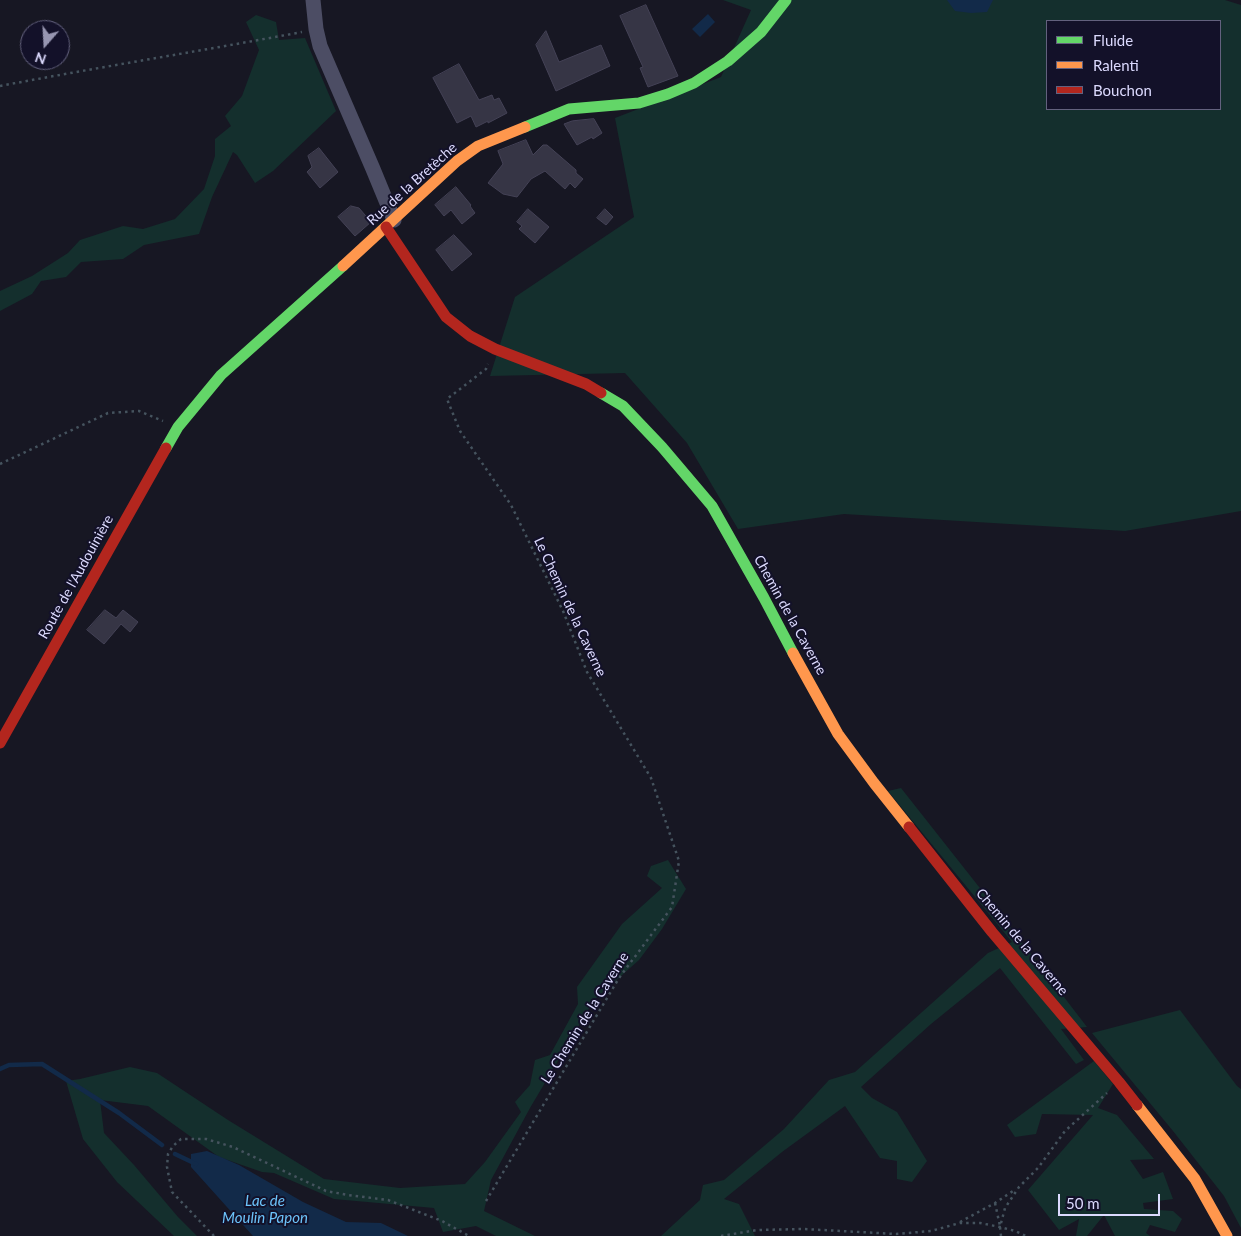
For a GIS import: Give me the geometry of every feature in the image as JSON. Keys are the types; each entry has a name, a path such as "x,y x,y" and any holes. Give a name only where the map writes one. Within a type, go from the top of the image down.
{"street":[{"path":"313,0 320,46 373,169 390,223"},
{"name":"Rue de la Bretèche","path":"178,426 221,375 458,161 478,146 569,109 639,103 694,83 728,61 761,32 786,0"},
{"name":"Chemin de la Caverne","path":"390,223 446,317 470,336 494,349 586,384 623,406 662,447 712,506 838,734 874,783 992,932 1119,1082 1195,1179 1226,1236"},
{"name":"Route de l'Audouinière","path":"0,743 178,426"}],"path":[{"path":"0,86 316,29"},
{"name":"Le Chemin de la Caverne","path":"486,1201 619,978 672,907 679,860 651,778 587,672 563,611 511,505 460,431 447,399 486,369 494,349"},
{"path":"0,464 108,413 138,411 178,426"},
{"path":"1000,1227 1005,1208 1019,1187 1038,1168 1065,1131 1119,1082"},
{"path":"214,1236 172,1192 167,1167 168,1154 181,1139 206,1138 232,1147 326,1191 388,1200 442,1222 469,1236"},
{"path":"721,1236 757,1230 804,1229 896,1234 931,1231 960,1223 1019,1187"},
{"path":"995,1203 1001,1236"},
{"path":"960,1223 980,1223 1015,1231 1026,1236"}],"green space":[{"path":"723,0 1225,0 1241,5 1241,511 1125,531 844,514 738,529 687,443 625,373 490,376 515,297 634,217 615,118 721,77 751,10"},
{"path":"256,15 276,22 279,40 305,38 336,111 273,171 255,183 237,155 233,152 212,197 199,234 144,245 123,259 81,262 66,277 41,281 32,294 0,311 0,291 32,276 68,253 80,240 123,226 143,229 175,219 204,189 215,156 215,139 231,126 225,116 242,96 259,50 246,22"},
{"path":"901,788 1087,1027 1061,1029 1084,1060 1076,1064 1000,968 931,1024 861,1087 872,1098 897,1112 927,1161 912,1182 897,1179 897,1161 880,1158 845,1106 782,1152 724,1199 739,1204 755,1236 661,1236 700,1200 703,1185 724,1180 784,1129 829,1080 855,1072 988,953 1012,942 888,791"},
{"path":"668,860 686,889 662,929 639,960 594,1000 530,1108 491,1180 484,1211 535,1236 496,1236 476,1226 443,1232 434,1208 334,1199 274,1173 262,1172 219,1157 148,1106 100,1100 104,1133 197,1236 174,1236 117,1182 83,1139 66,1081 130,1067 157,1073 228,1120 324,1179 400,1188 465,1184 485,1162 521,1112 515,1102 530,1085 535,1060 550,1055 578,1004 577,987 622,924 662,888 647,876 651,866"},
{"path":"1180,1010 1241,1089 1241,1228 1224,1196 1092,1033"},
{"path":"1094,1061 1113,1084 1098,1108 1117,1115 1154,1159 1130,1160 1143,1179 1163,1172 1173,1199 1143,1203 1144,1209 1173,1211 1182,1219 1175,1232 1150,1225 1146,1233 1150,1236 1115,1236 1104,1215 1087,1236 1076,1236 1079,1219 1059,1230 1028,1190 1093,1115 1042,1114 1036,1134 1015,1137 1007,1125"}],"water":[{"path":"947,0 993,0 987,12 971,13 955,11"},
{"path":"708,14 715,22 700,37 692,29"},
{"name":"Lac de Moulin Papon","path":"207,1151 239,1165 303,1202 346,1222 381,1223 408,1236 253,1236 191,1167 191,1154"}],"building":[{"path":"646,5 678,76 648,87 640,68 643,67 620,16"},
{"path":"546,31 559,62 601,45 610,66 556,91 536,45"},
{"path":"459,64 479,100 492,95 494,100 499,98 507,113 476,127 471,116 457,123 433,78"},
{"path":"594,119 602,133 593,139 592,137 577,145 564,124 572,121"},
{"path":"526,140 533,155 543,145 547,145 576,170 576,173 583,179 575,188 570,183 565,189 545,171 531,179 517,197 503,194 488,183 503,164 498,151"},
{"path":"319,148 338,172 320,188 307,172 312,167 308,156"},
{"path":"456,187 475,213 462,224 451,210 444,216 435,205"},
{"path":"351,206 359,208 371,222 355,236 338,217"},
{"path":"528,209 549,227 535,243 519,229 522,226 517,222"},
{"path":"605,209 613,217 606,225 597,218"},
{"path":"454,235 472,254 452,271 436,250"},
{"path":"105,610 116,618 123,610 138,622 130,632 121,624 104,644 87,630"}],"waterway":[{"path":"0,1069 9,1065 42,1064 119,1113 162,1145"},
{"path":"175,1154 196,1164"}],"traffic: fast":[{"path":"525,127 569,109 639,103 694,83 728,61 761,32 786,0"},
{"path":"166,448 178,427 221,375 343,266"},
{"path":"601,393 623,406 662,447 712,506 793,653"}],"traffic: slow":[{"path":"343,266 457,161 478,146 525,127"},
{"path":"793,653 838,734 909,827"},
{"path":"1137,1105 1195,1179 1227,1236"}],"traffic: jam":[{"path":"386,227 446,317 470,336 495,349 586,384 601,393"},
{"path":"0,743 166,448"},
{"path":"909,827 992,932 1137,1105"}]}
